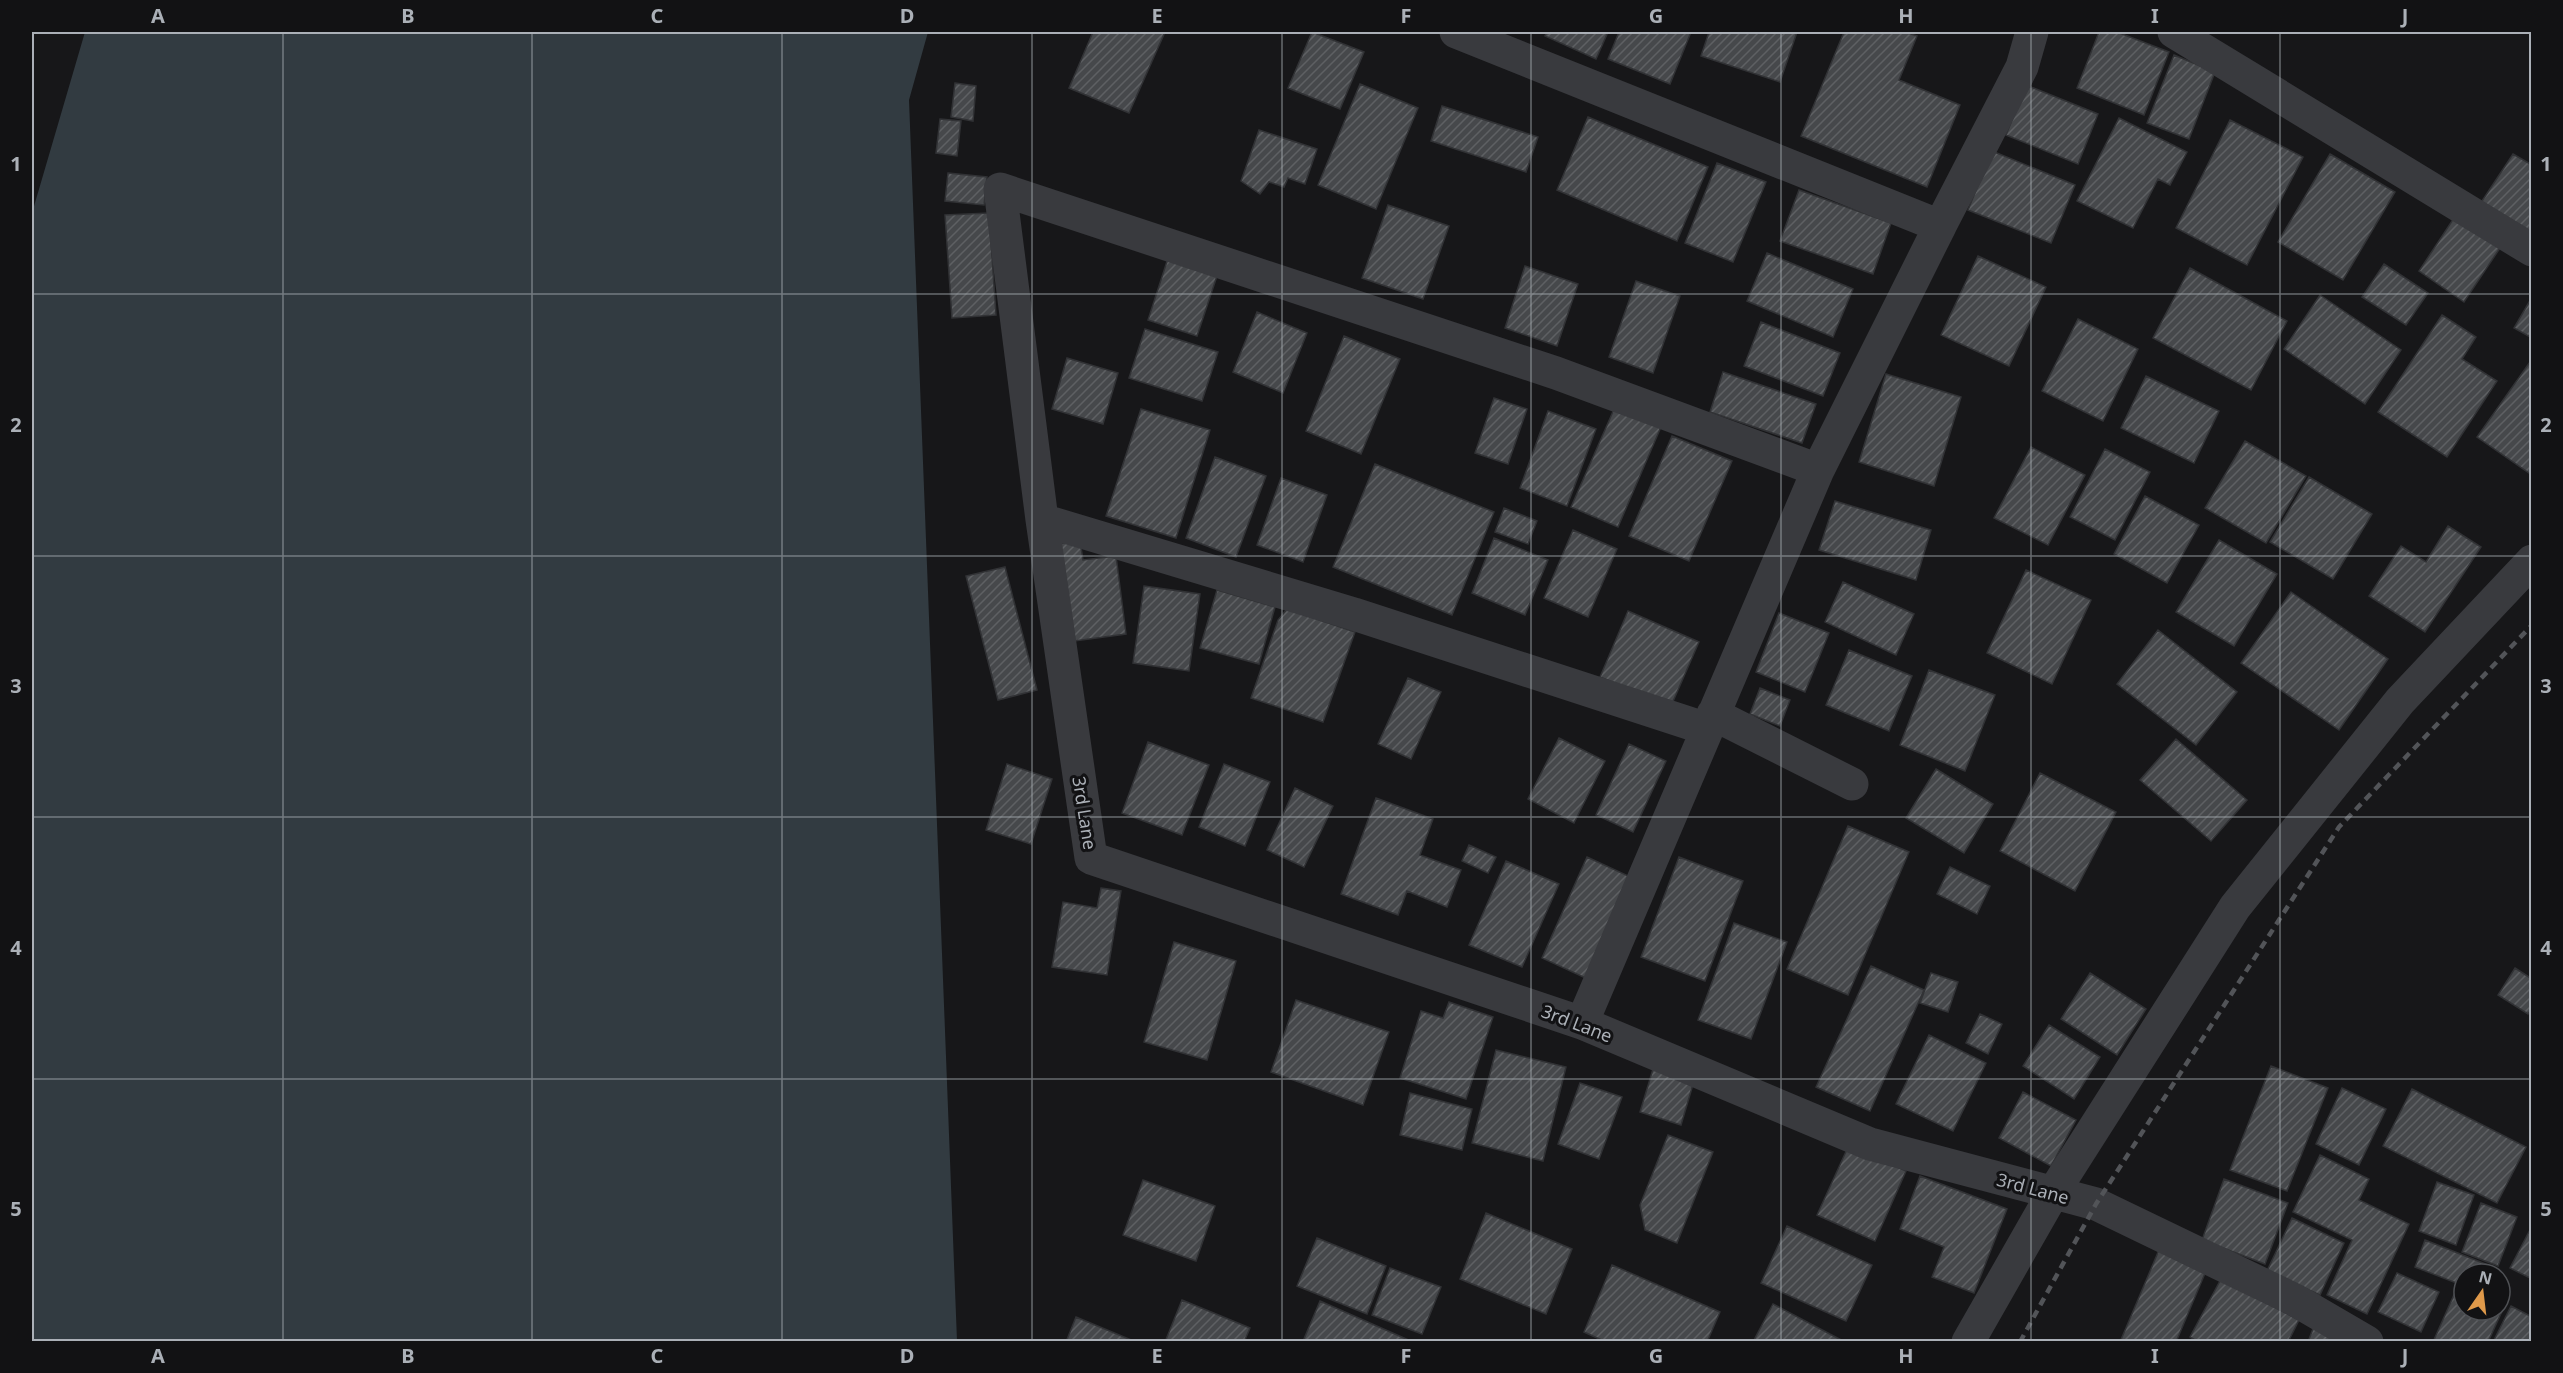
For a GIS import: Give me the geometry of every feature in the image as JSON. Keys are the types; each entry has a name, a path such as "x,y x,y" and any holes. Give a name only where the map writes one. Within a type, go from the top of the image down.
{"street":[{"path":"1456,32 1940,226"},
{"path":"1582,1023 1818,470 2022,67 2032,32"},
{"path":"2174,32 2326,122 2532,250"},
{"path":"1818,470 1556,373 1000,189 1042,520 1710,722 1852,783"},
{"name":"3rd Lane","path":"1042,520 1091,858 1582,1023 1870,1144 2096,1204 2295,1300 2367,1341"},
{"path":"1968,1341 2053,1193 2235,907 2400,701 2532,561"}],"shaded area":[{"path":"85,32 928,32 909,100 957,1341 32,1341 32,213"}],"building":[{"path":"1093,32 1165,32 1129,113 1069,88"},
{"path":"1312,32 1364,52 1340,109 1288,88"},
{"path":"1547,32 1608,32 1596,59 1545,36"},
{"path":"1619,32 1691,32 1670,84 1608,59"},
{"path":"1709,32 1797,32 1780,82 1701,56"},
{"path":"1844,32 1905,32 1917,36 1899,80 1960,105 1927,187 1801,136"},
{"path":"2099,32 2117,32 2169,52 2144,115 2077,88"},
{"path":"2174,55 2215,72 2189,139 2147,123"},
{"path":"955,83 976,86 973,121 951,117"},
{"path":"1360,84 1418,108 1376,209 1318,185"},
{"path":"2026,85 2098,114 2078,164 2006,135"},
{"path":"1442,106 1538,137 1526,172 1431,141"},
{"path":"1588,117 1708,167 1677,241 1557,190"},
{"path":"2119,118 2187,152 2170,185 2158,179 2133,228 2077,201"},
{"path":"940,119 961,121 957,156 936,153"},
{"path":"2230,120 2303,157 2247,265 2176,228"},
{"path":"1259,130 1317,149 1305,184 1288,178 1284,187 1269,182 1260,194 1241,181"},
{"path":"1992,151 2075,185 2051,243 1968,210"},
{"path":"2330,154 2395,192 2343,280 2278,242"},
{"path":"2513,154 2532,165 2532,236 2480,204"},
{"path":"1717,163 1766,182 1733,262 1685,243"},
{"path":"948,173 987,177 984,205 945,201"},
{"path":"1799,190 1891,223 1873,274 1780,241"},
{"path":"1388,205 1449,226 1423,299 1362,278"},
{"path":"989,213 996,315 952,318 945,215"},
{"path":"2454,218 2500,248 2464,302 2419,271"},
{"path":"1170,252 1220,267 1197,336 1148,320"},
{"path":"1767,253 1853,289 1833,337 1747,301"},
{"path":"1978,256 2046,287 2009,366 1941,335"},
{"path":"2384,264 2428,293 2406,325 2362,297"},
{"path":"1525,266 1578,284 1557,346 1505,328"},
{"path":"2190,268 2287,321 2251,390 2153,338"},
{"path":"1636,281 1680,296 1653,373 1609,357"},
{"path":"2320,295 2401,350 2365,404 2284,349"},
{"path":"2532,297 2532,338 2514,328"},
{"path":"1257,312 1307,333 1283,393 1233,372"},
{"path":"2442,315 2476,337 2462,359 2497,381 2447,457 2378,412"},
{"path":"2078,319 2138,349 2103,421 2042,391"},
{"path":"1761,322 1840,353 1823,396 1744,366"},
{"path":"1145,329 1218,352 1202,401 1129,378"},
{"path":"1344,336 1400,359 1361,454 1306,431"},
{"path":"1067,358 1118,373 1103,424 1052,409"},
{"path":"2530,362 2532,363 2532,475 2477,437"},
{"path":"1723,372 1816,404 1802,443 1710,412"},
{"path":"1886,374 1961,397 1934,486 1859,462"},
{"path":"2146,376 2219,411 2194,463 2121,428"},
{"path":"1494,398 1527,409 1508,464 1475,453"},
{"path":"1615,407 1661,427 1618,527 1571,507"},
{"path":"1141,409 1210,430 1176,538 1106,516"},
{"path":"1548,411 1596,429 1567,506 1520,488"},
{"path":"1672,436 1732,461 1689,561 1629,536"},
{"path":"2245,441 2306,476 2266,543 2205,508"},
{"path":"2031,447 2085,475 2048,545 1994,518"},
{"path":"2105,449 2150,472 2115,540 2070,517"},
{"path":"1215,457 1266,476 1236,557 1186,538"},
{"path":"1375,464 1494,512 1452,615 1333,567"},
{"path":"2309,477 2372,514 2333,579 2270,542"},
{"path":"1281,478 1327,495 1303,562 1257,545"},
{"path":"2145,496 2199,525 2167,583 2114,554"},
{"path":"1835,501 1931,530 1916,580 1819,550"},
{"path":"1504,508 1537,521 1528,544 1495,532"},
{"path":"2448,526 2481,547 2425,632 2369,596 2401,546 2426,562"},
{"path":"1573,530 1617,549 1588,617 1544,598"},
{"path":"1494,538 1548,560 1525,615 1472,593"},
{"path":"2219,540 2277,574 2234,646 2176,612"},
{"path":"1080,541 1083,560 1116,556 1126,634 1067,642 1055,544"},
{"path":"1005,567 1037,690 998,700 966,576"},
{"path":"2026,570 2091,600 2052,684 1987,653"},
{"path":"1843,582 1914,614 1896,655 1825,622"},
{"path":"1144,586 1200,594 1189,671 1133,663"},
{"path":"1217,590 1275,607 1259,664 1200,648"},
{"path":"2291,592 2388,659 2339,730 2241,663"},
{"path":"1287,609 1355,632 1323,722 1251,698 1278,620"},
{"path":"1628,611 1699,642 1671,706 1600,677"},
{"path":"1779,613 1829,633 1805,692 1756,672"},
{"path":"2158,630 2237,692 2196,745 2117,684"},
{"path":"1849,650 1912,676 1889,731 1826,705"},
{"path":"1929,670 1995,695 1965,771 1900,745"},
{"path":"1408,678 1441,692 1411,759 1378,744"},
{"path":"1760,688 1790,700 1780,726 1750,714"},
{"path":"1559,738 1605,761 1574,823 1528,799"},
{"path":"2176,739 2247,800 2211,841 2140,780"},
{"path":"1148,742 1209,765 1182,835 1122,813"},
{"path":"1629,744 1666,761 1633,832 1596,815"},
{"path":"1007,764 1052,779 1031,844 986,830"},
{"path":"1224,764 1270,782 1245,846 1199,827"},
{"path":"1936,769 1993,804 1964,853 1906,818"},
{"path":"2040,773 2116,812 2075,891 2000,851"},
{"path":"1295,788 1333,806 1304,867 1267,850"},
{"path":"1376,798 1433,819 1420,855 1461,870 1447,907 1407,891 1398,915 1341,894"},
{"path":"1848,826 1909,852 1848,995 1787,969"},
{"path":"1469,845 1496,857 1488,873 1462,861"},
{"path":"1587,857 1637,880 1592,981 1542,958"},
{"path":"1679,857 1743,881 1705,981 1641,957"},
{"path":"1506,861 1559,884 1522,967 1469,945"},
{"path":"1950,867 1990,886 1977,914 1937,894"},
{"path":"1101,888 1121,891 1107,975 1052,967 1063,902 1097,908"},
{"path":"1734,923 1787,942 1751,1039 1698,1020"},
{"path":"1174,942 1236,961 1207,1060 1144,1042"},
{"path":"1871,966 1924,990 1870,1111 1816,1087"},
{"path":"2515,968 2532,979 2532,1008 2528,1014 2498,995"},
{"path":"1931,973 1958,982 1948,1012 1920,1003"},
{"path":"2090,973 2146,1009 2117,1055 2061,1019"},
{"path":"1296,1000 1389,1032 1363,1105 1271,1072"},
{"path":"1449,1002 1493,1017 1466,1099 1400,1078 1421,1011 1443,1018"},
{"path":"1980,1014 2002,1024 1988,1054 1966,1043"},
{"path":"2049,1025 2100,1057 2074,1099 2023,1066"},
{"path":"1929,1035 1986,1063 1953,1131 1896,1104"},
{"path":"1496,1050 1566,1067 1543,1161 1472,1143"},
{"path":"2271,1066 2328,1088 2287,1191 2230,1170"},
{"path":"1653,1069 1694,1081 1681,1125 1640,1112"},
{"path":"1580,1083 1622,1097 1599,1159 1558,1144"},
{"path":"2342,1088 2386,1109 2359,1165 2316,1144"},
{"path":"2412,1089 2526,1147 2497,1203 2383,1146"},
{"path":"2023,1092 2076,1120 2051,1166 1999,1138"},
{"path":"1410,1093 1472,1109 1462,1150 1400,1135"},
{"path":"1668,1135 1713,1152 1677,1243 1645,1230 1640,1205"},
{"path":"1849,1145 1906,1171 1875,1241 1817,1215"},
{"path":"2320,1155 2369,1179 2359,1200 2409,1224 2367,1314 2327,1295 2352,1240 2293,1212"},
{"path":"1920,1176 2007,1209 1974,1293 1932,1277 1944,1247 1900,1229"},
{"path":"2224,1179 2288,1203 2265,1264 2202,1240"},
{"path":"1143,1180 1215,1206 1196,1261 1123,1235"},
{"path":"2437,1182 2474,1195 2456,1245 2419,1231"},
{"path":"2481,1203 2517,1217 2500,1262 2488,1262 2462,1252"},
{"path":"1486,1213 1572,1249 1546,1314 1460,1279"},
{"path":"2292,1218 2344,1243 2320,1295 2267,1271"},
{"path":"1787,1226 1872,1265 1846,1321 1761,1283"},
{"path":"2532,1226 2532,1279 2512,1269 2512,1264"},
{"path":"1317,1238 1386,1266 1367,1314 1297,1286"},
{"path":"2425,1240 2480,1262 2452,1262 2452,1281 2415,1267"},
{"path":"2159,1250 2206,1271 2176,1342 2120,1342"},
{"path":"1612,1265 1720,1312 1707,1342 1606,1342 1584,1332"},
{"path":"1390,1268 1441,1287 1422,1334 1372,1315"},
{"path":"2397,1273 2439,1292 2421,1332 2378,1312"},
{"path":"2221,1279 2299,1320 2288,1342 2198,1342 2190,1337"},
{"path":"2452,1299 2452,1322 2497,1322 2488,1342 2433,1342"},
{"path":"1182,1300 1250,1328 1244,1342 1165,1342"},
{"path":"1320,1301 1413,1342 1310,1342 1304,1339"},
{"path":"1773,1304 1845,1342 1753,1342"},
{"path":"2512,1307 2532,1317 2532,1342 2493,1342 2503,1322 2512,1322"},
{"path":"1076,1317 1136,1342 1066,1342"},
{"path":"2314,1326 2353,1342 2308,1342"}],"railway":[{"path":"2020,1342 2096,1204 2339,827 2532,625"}]}
